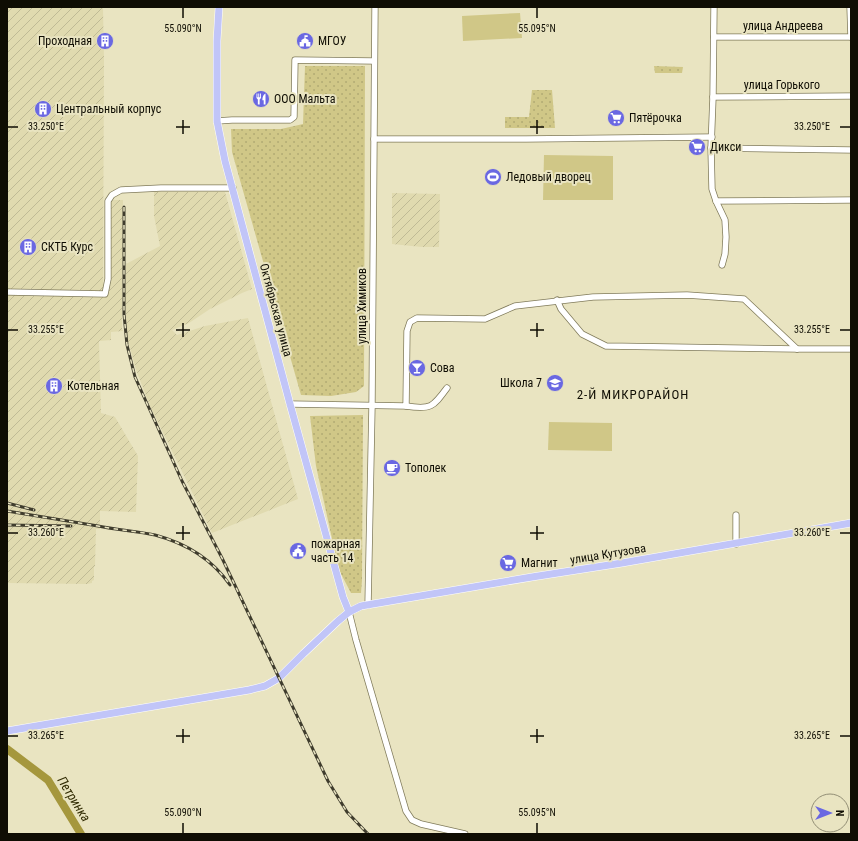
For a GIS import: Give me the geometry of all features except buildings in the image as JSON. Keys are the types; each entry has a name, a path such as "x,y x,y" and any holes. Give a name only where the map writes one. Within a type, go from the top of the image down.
{"main road":[{"name":"Октябрьская улица","path":"219,7 217,41 218,121 225,160 290,404 343,597 349,612"},
{"name":"улица Кутузова","path":"7,732 265,686 283,676 324,633 349,612 356,608 368,605 736,544 851,523"}],"street":[{"name":"улица Химиков","path":"368,605 372,406 375,7"},
{"path":"714,7 711,148 712,189 725,220 725,254 722,265"},
{"path":"850,7 851,37"},
{"name":"улица Андреева","path":"714,37 851,37"},
{"path":"218,121 290,120 294,117 295,60 374,61"},
{"name":"улица Горького","path":"713,97 851,96"},
{"path":"374,138 526,139 712,137"},
{"path":"711,148 851,150"},
{"path":"7,292 106,294 108,279 108,201 112,195 117,192 122,190 161,188 233,188"},
{"path":"716,201 851,200"},
{"path":"406,406 407,331 410,322 417,318 485,319 515,306 592,297 687,295 744,299 798,349"},
{"path":"557,300 561,309 582,334 606,346 851,349"},
{"path":"290,404 406,406 428,408 437,402 447,388"},
{"path":"736,515 736,544"},
{"path":"349,612 406,811 412,820 421,824 465,834"}],"shaded area":[{"path":"7,7 103,7 103,286 111,285 111,200 123,200 123,331 111,332 111,340 99,341 101,413 115,417 138,456 136,512 100,511 100,529 96,529 94,580 92,583 87,584 7,583"},
{"path":"520,13 522,38 463,41 462,16"},
{"path":"305,66 365,66 364,386 356,392 331,396 301,395 232,152 231,129 281,129 303,124"},
{"path":"654,66 683,67 682,73 655,73"},
{"path":"532,90 552,90 555,128 505,128 505,117 529,117"},
{"path":"544,155 613,156 613,200 543,200"},
{"path":"154,192 225,192 252,289 210,309 189,323 172,330 177,335 205,326 248,318 298,499 212,533 150,406 136,370 127,337 125,298 126,264 160,246 154,216"},
{"path":"392,193 440,194 439,247 392,244"},
{"path":"363,415 362,580 361,593 351,593 339,570 316,466 310,416"},
{"path":"549,422 612,423 612,451 548,450"}],"waterway":[{"name":"Петринка","path":"7,749 48,780 81,834"}],"railway":[{"path":"124,207 124,314 127,345 135,377 182,481 222,558 328,781 347,812 368,834"},
{"path":"7,503 34,510"},
{"path":"7,511 166,538 197,553 215,567 230,585"},
{"path":"7,525 71,526"}],"place":[{"name":"Проходная","path":"105,41"},
{"name":"МГОУ","path":"305,41"},
{"name":"ООО Мальта","path":"261,99"},
{"name":"Центральный корпус","path":"43,109"},
{"name":"Пятёрочка","path":"616,118"},
{"name":"Дикси","path":"697,147"},
{"name":"Ледовый дворец","path":"493,177"},
{"name":"СКТБ Курс","path":"28,247"},
{"name":"Сова","path":"417,368"},
{"name":"Школа 7","path":"555,383"},
{"name":"Котельная","path":"54,386"},
{"name":"Тополек","path":"392,468"},
{"name":"пожарная часть 14","path":"298,551"},
{"name":"Магнит","path":"508,563"}],"district":[{"name":"2-Й МИКРОРАЙОН","path":"633,394"}]}
